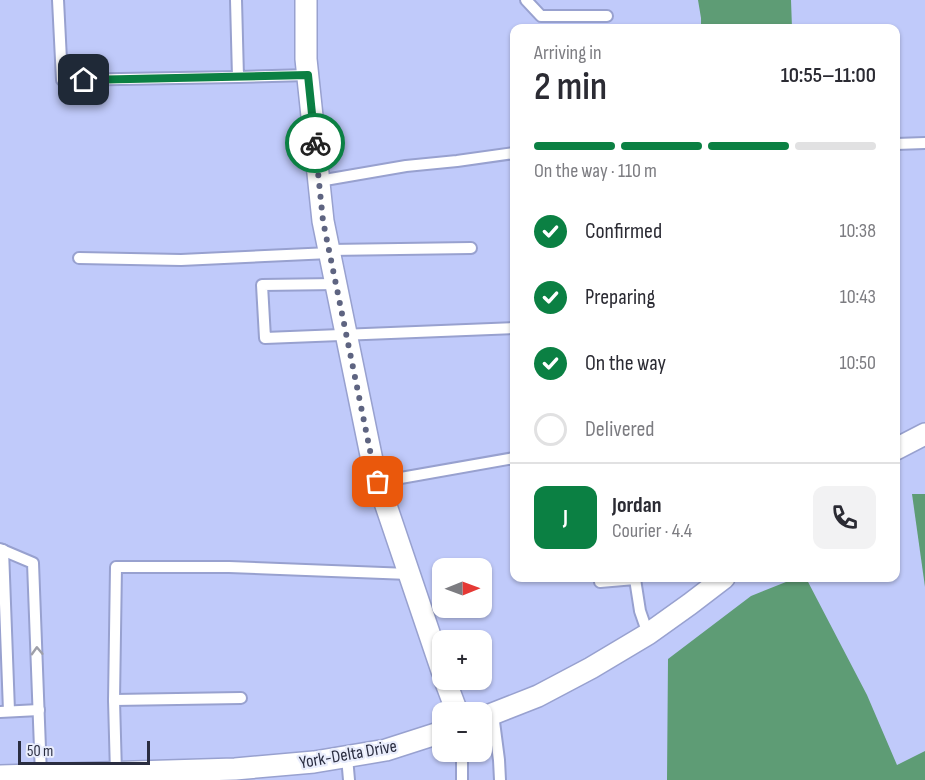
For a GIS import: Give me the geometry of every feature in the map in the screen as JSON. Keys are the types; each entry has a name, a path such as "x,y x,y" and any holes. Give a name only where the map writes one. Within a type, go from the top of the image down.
{"street":[{"path":"306,0 306,59 323,221 329,252 374,470 432,642"},
{"path":"900,446 925,434"},
{"path":"492,714 538,696 591,668 648,634 719,582"},
{"name":"York-Delta Drive","path":"0,776 245,774 386,750 432,735"}],"lane":[{"path":"58,0 62,80 308,75"},
{"path":"236,0 238,77"},
{"path":"526,0 541,16 608,16"},
{"path":"900,144 925,143"},
{"path":"319,181 406,166 457,162 510,154"},
{"path":"79,258 181,260 329,252 471,248"},
{"path":"336,284 262,285 265,338 510,328"},
{"path":"378,482 510,459"},
{"path":"39,710 4,711 2,550 33,563 39,710 41,775"},
{"path":"103,775 114,700 116,567 229,567 409,574"},
{"path":"635,582 640,611 648,634"},
{"path":"114,700 241,698"},
{"path":"492,734 499,760 500,780"},
{"path":"347,757 349,780"},
{"path":"462,762 462,780"}],"green space":[{"path":"698,0 791,0 792,24 701,24"},
{"path":"912,494 925,494 925,587"},
{"path":"786,582 808,582 867,695 897,765 925,751 925,780 667,780 668,659 751,596"}],"way so far":[{"path":"315,143 323,221 378,482"}],"route":[{"path":"84,80 308,75 315,143"}]}
